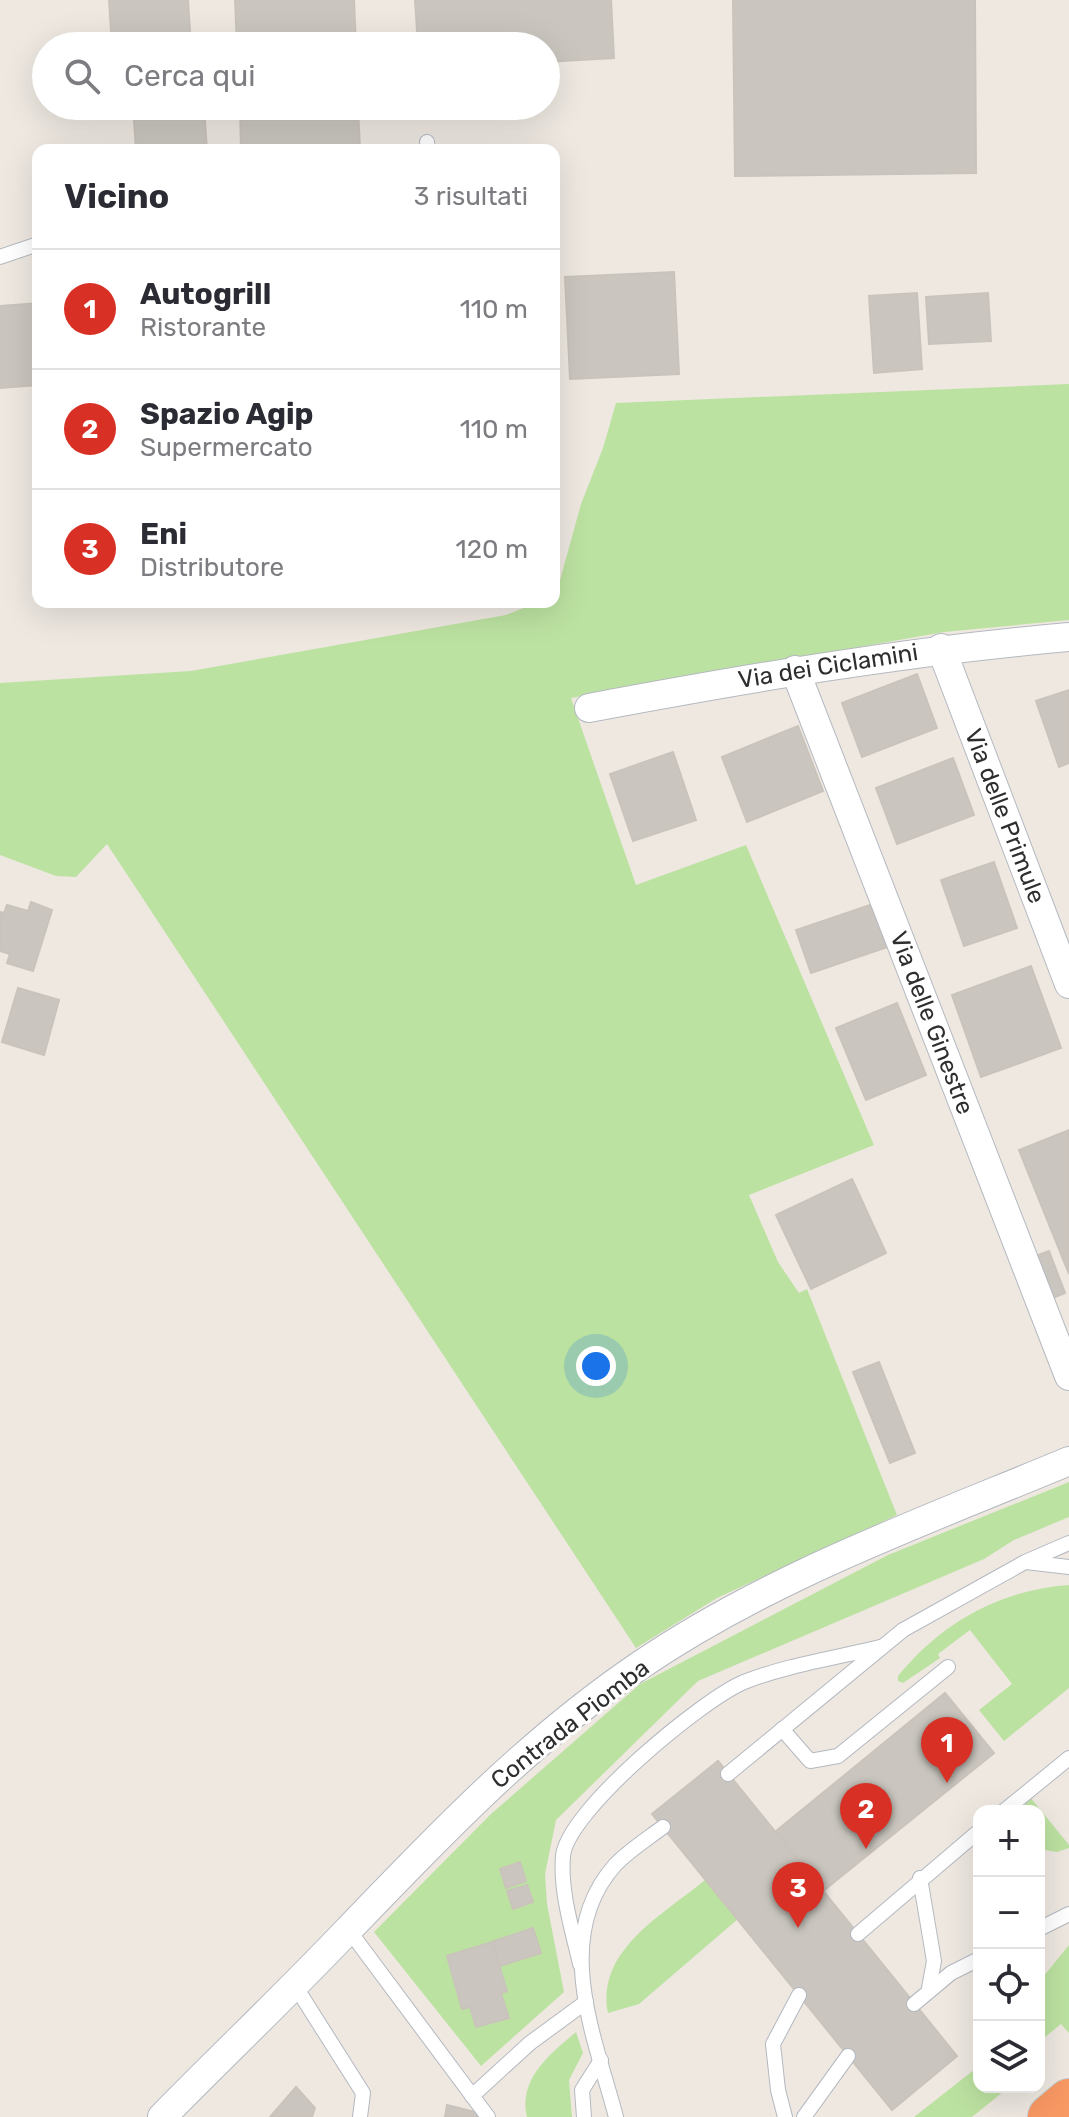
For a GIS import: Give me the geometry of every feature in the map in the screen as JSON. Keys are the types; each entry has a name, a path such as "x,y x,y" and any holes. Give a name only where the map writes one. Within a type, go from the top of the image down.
{"highway":[{"path":"1050,2117 1069,2101"}],"street":[{"name":"Via dei Ciclamini","path":"589,708 795,670 941,648 1069,637"},
{"name":"Via delle Primule","path":"941,648 1069,984"},
{"name":"Via delle Ginestre","path":"795,670 1069,1376"},
{"name":"Contrada Piomba","path":"162,2117 438,1833 532,1748 639,1665 741,1605 821,1565 1069,1461"}],"lane":[{"path":"0,257 32,246"},
{"path":"728,1774 903,1630 1025,1562 1069,1543"},
{"path":"1025,1562 1069,1567"},
{"path":"616,2117 586,2002 567,1904 563,1854 569,1837 594,1800 717,1695 746,1681 880,1647"},
{"path":"782,1729 810,1761 838,1756 948,1667"},
{"path":"1011,1805 1069,1758"},
{"path":"580,1964 581,1934 601,1886 615,1865 663,1827"},
{"path":"858,1934 973,1836"},
{"path":"920,1878 934,1961 929,1988"},
{"path":"1045,1926 1069,1914"},
{"path":"348,1929 488,2117"},
{"path":"914,2004 929,1988 973,1962"},
{"path":"294,1984 363,2093 360,2117"},
{"path":"785,2117 778,2090 773,2044 799,1995"},
{"path":"472,2096 530,2043 586,2002"},
{"path":"804,2117 848,2056"},
{"path":"584,2117 582,2090 601,2060"}],"green space":[{"path":"1069,384 1069,620 944,632 571,698 636,885 746,845 874,1145 749,1195 778,1262 799,1293 807,1289 897,1515 717,1598 636,1648 107,844 76,877 56,876 0,855 0,683 191,671 506,615 523,608 560,608 560,580 581,504 603,448 616,403"},
{"path":"1069,1482 1069,1517 1014,1540 984,1559 698,1681 556,1820 545,1874 547,1904 564,1992 481,2066 374,1932 491,1814 640,1684 888,1555"},
{"path":"1069,1585 1069,1688 1004,1741 979,1710 1012,1684 970,1630 938,1654 940,1658 903,1683 898,1681 898,1676 915,1657 974,1612 1019,1594"},
{"path":"1030,1797 1036,1805 1025,1805"},
{"path":"1045,1815 1069,1845 1069,1848 1057,1852 1045,1850"},
{"path":"705,1880 738,1919 639,2004 608,2013 607,1991 612,1971 622,1952 653,1921"},
{"path":"1069,1945 1069,2033 1061,2024 1045,2037 1045,1975"},
{"path":"576,2032 583,2053 569,2080 572,2117 527,2117 527,2091 538,2068"},
{"path":"973,2071 973,2093 1002,2093 972,2117 914,2117"}],"building":[{"path":"109,0 188,0 190,32 111,32"},
{"path":"235,0 354,0 355,32 236,32"},
{"path":"415,0 611,0 614,58 560,61 560,32 417,32"},
{"path":"733,0 975,0 976,173 735,176"},
{"path":"134,120 205,120 207,144 136,144"},
{"path":"240,120 359,120 360,144 241,144"},
{"path":"674,272 679,374 570,379 565,277"},
{"path":"917,293 922,369 874,373 869,296"},
{"path":"988,293 991,341 929,344 926,297"},
{"path":"32,303 32,385 0,388 0,306"},
{"path":"917,674 937,728 862,757 842,703"},
{"path":"1069,690 1069,763 1059,767 1036,701"},
{"path":"798,726 823,791 747,822 722,757"},
{"path":"673,752 696,820 633,841 610,774"},
{"path":"953,758 974,815 897,844 876,788"},
{"path":"994,862 1017,928 964,946 941,880"},
{"path":"31,902 52,910 33,971 7,963 10,954 0,951 0,912 4,913 7,905 28,911"},
{"path":"876,903 890,946 811,973 796,930"},
{"path":"1031,966 1061,1048 981,1077 952,995"},
{"path":"18,988 59,1000 44,1055 2,1042"},
{"path":"897,1003 926,1075 866,1100 836,1028"},
{"path":"1069,1130 1069,1274 1019,1150"},
{"path":"852,1179 886,1253 811,1289 776,1215"},
{"path":"1049,1251 1065,1293 1048,1300 1030,1258"},
{"path":"879,1362 915,1453 890,1463 853,1372"},
{"path":"945,1693 994,1753 823,1891 775,1832"},
{"path":"718,1761 957,2056 892,2110 652,1814"},
{"path":"520,1862 526,1881 506,1888 500,1869"},
{"path":"527,1885 533,1902 513,1909 507,1891"},
{"path":"533,1928 541,1953 500,1966 492,1942"},
{"path":"492,1942 507,1991 501,1993 509,2018 476,2027 470,2007 462,2009 447,1956"},
{"path":"296,2087 315,2108 312,2117 270,2117"},
{"path":"447,2105 479,2113 478,2117 445,2117"}],"place":[{"name":"Autogrill","path":"947,1783"},
{"name":"Spazio Agip","path":"866,1849"},
{"name":"Eni","path":"798,1928"}]}
